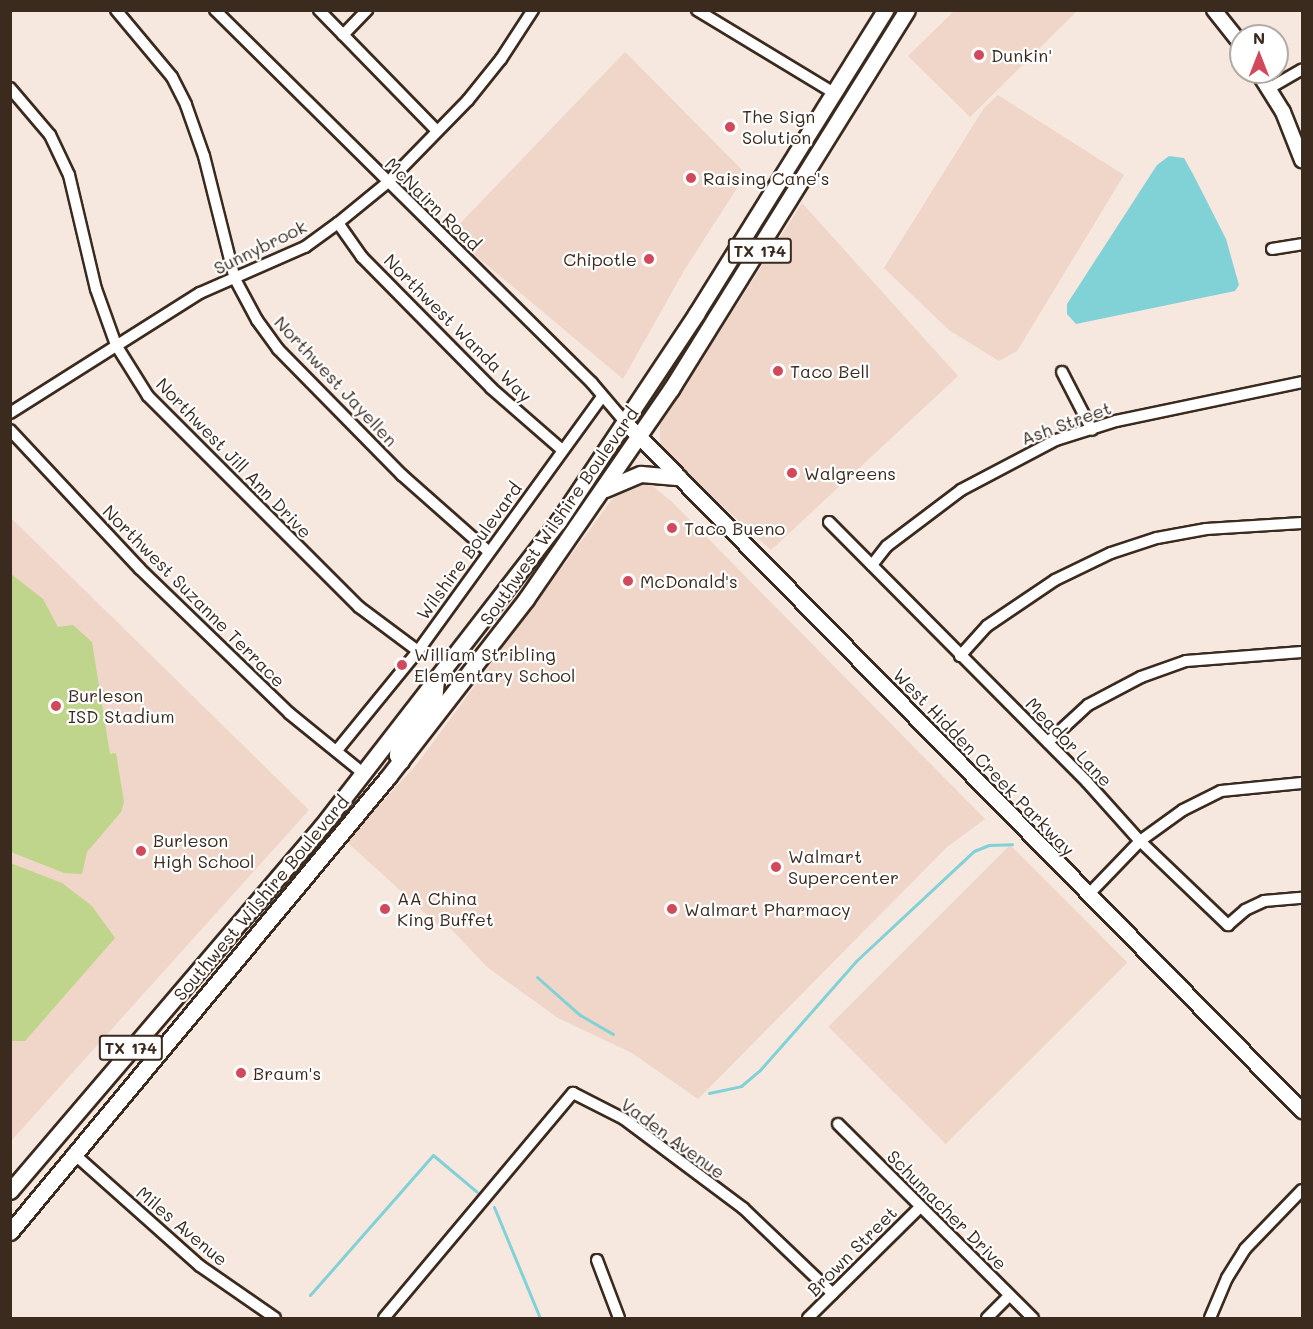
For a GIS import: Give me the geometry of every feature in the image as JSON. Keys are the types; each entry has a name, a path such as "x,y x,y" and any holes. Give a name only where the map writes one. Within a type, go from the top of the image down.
{"main road":[{"name":"Southwest Wilshire Boulevard","path":"10,1191 364,774 558,522 626,423 885,10"},
{"name":"Southwest Wilshire Boulevard","path":"10,1232 73,1153 401,761 526,599 640,437 908,10"},
{"path":"1215,10 1229,28"},
{"path":"1265,84 1283,112 1302,160"},
{"name":"West Hidden Creek Parkway","path":"626,423 1302,1111"},
{"path":"602,490 641,474 679,477"},
{"path":"401,761 398,746 434,702 436,680"},
{"path":"253,906 269,920"}],"street":[{"name":"Northwest Jayellen","path":"116,10 172,77 186,105 204,156 235,279 257,320 278,349 402,475 488,551"},
{"name":"McNairn Road","path":"215,10 626,423"},
{"path":"319,10 437,131"},
{"path":"344,35 367,10"},
{"name":"Sunnybrook","path":"10,413 200,293 305,247 338,223 387,183 437,131 501,59 533,10"},
{"path":"697,10 834,93"},
{"path":"1268,89 1302,69"},
{"name":"Northwest Jill Ann Drive","path":"10,88 50,135 69,175 96,289 116,345 148,396 359,607 417,651"},
{"name":"Northwest Wanda Way","path":"338,223 362,257 410,306 491,388 562,450"},
{"path":"1272,249 1302,244"},
{"path":"1062,372 1092,430"},
{"name":"Ash Street","path":"872,565 887,546 961,490 1056,440 1116,421 1302,382"},
{"name":"Wilshire Boulevard","path":"338,749 417,651 602,397"},
{"name":"Northwest Suzanne Terrace","path":"10,430 140,569 289,713 338,749 364,774"},
{"name":"Meador Lane","path":"829,522 1048,742 1140,841 1228,925 1245,910 1264,901 1302,898"},
{"path":"960,656 987,626 1055,580 1111,553 1157,538 1206,529 1302,523"},
{"path":"1048,742 1088,705 1141,677 1186,661 1302,652"},
{"path":"1089,894 1140,841 1183,810 1221,791 1302,783"},
{"name":"Vaden Avenue","path":"384,1318 573,1093 624,1119 743,1208 833,1294"},
{"name":"Schumacher Drive","path":"838,1124 1033,1318"},
{"name":"Miles Avenue","path":"73,1153 200,1266 275,1318"},
{"path":"1210,1318 1223,1285 1245,1250 1302,1190"},
{"name":"Brown Street","path":"808,1318 920,1207"},
{"path":"597,1260 619,1318"},
{"path":"987,1318 1009,1296"}],"shaded area":[{"path":"954,11 1077,11 970,117 908,56"},
{"path":"625,52 746,174 685,269 623,379 450,234"},
{"path":"998,95 1124,175 1017,351 999,361 949,330 884,268 984,108"},
{"path":"802,203 958,376 771,550 676,464 660,444 660,425"},
{"path":"645,480 671,501 985,819 947,847 698,1099 632,1053 558,1018 487,967 451,929 437,924 346,841 417,764 622,486"},
{"name":"Burleson High School","path":"11,518 309,810 11,1141"},
{"path":"1010,845 1127,962 946,1144 828,1027"}],"green space":[{"name":"Burleson ISD Stadium","path":"11,574 43,599 58,627 73,625 92,642 110,754 116,753 124,802 121,812 87,852 82,874 64,873 11,852"},
{"path":"10,863 62,883 92,906 115,938 25,1041 11,1041"}],"water":[{"path":"1169,156 1184,158 1194,176 1226,239 1239,285 1235,291 1076,324 1067,314 1067,304 1157,165"}],"waterway":[{"path":"709,1093 741,1086 760,1070 856,961 974,851 989,845 1012,844"},
{"path":"537,977 580,1015 613,1034"},
{"path":"310,1295 433,1155 477,1192"},
{"path":"494,1207 540,1318"}],"place":[{"name":"Dunkin'","path":"979,55"},
{"name":"The Sign Solution","path":"730,127"},
{"name":"Raising Cane's","path":"691,178"},
{"name":"Chipotle","path":"649,259"},
{"name":"Taco Bell","path":"778,371"},
{"name":"Walgreens","path":"792,473"},
{"name":"Taco Bueno","path":"672,528"},
{"name":"McDonald's","path":"628,581"},
{"name":"William Stribling Elementary School","path":"402,665"},
{"name":"Burleson ISD Stadium","path":"56,706"},
{"name":"Burleson High School","path":"141,851"},
{"name":"Walmart Supercenter","path":"776,867"},
{"name":"AA China King Buffet","path":"385,909"},
{"name":"Walmart Pharmacy","path":"672,909"},
{"name":"Braum's","path":"241,1073"}]}
